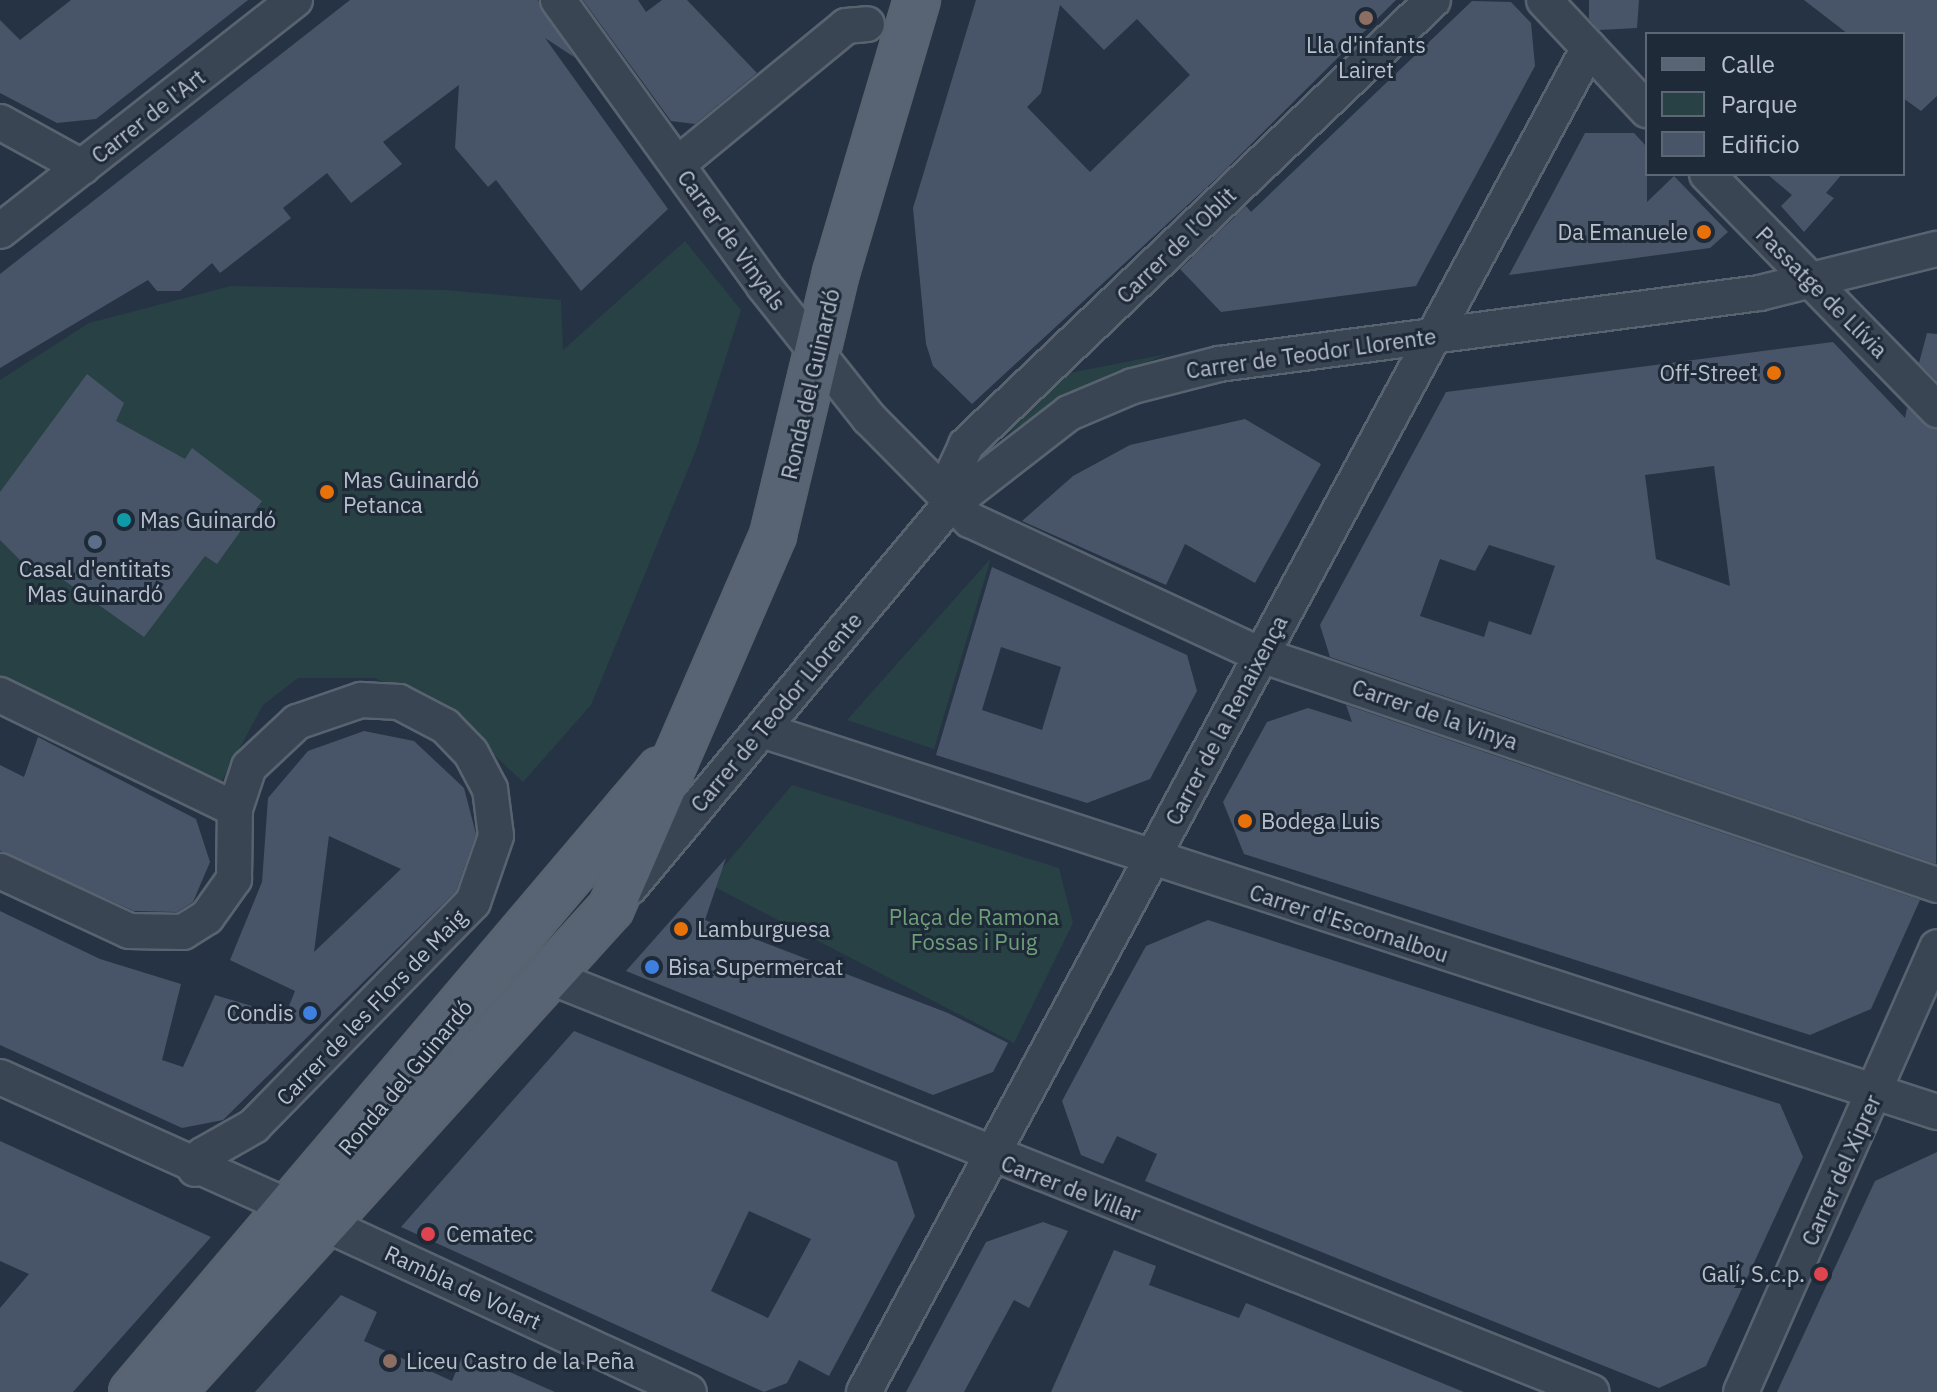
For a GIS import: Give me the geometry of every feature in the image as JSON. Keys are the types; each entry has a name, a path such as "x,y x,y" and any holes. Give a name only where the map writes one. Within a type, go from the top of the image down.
{"main road":[{"name":"Ronda del Guinardó","path":"611,908 673,757 773,535 818,354 917,0"},
{"name":"Ronda del Guinardó","path":"172,1392 602,830 673,757"},
{"name":"Carrer de Teodor Llorente","path":"553,978 611,908"},
{"name":"Ronda del Guinardó","path":"132,1392 307,1216 553,978"}],"street":[{"name":"Carrer de l'Art","path":"0,231 295,0"},
{"name":"Carrer de Vinyals","path":"558,0 818,354 949,506"},
{"name":"Carrer de l'Oblit","path":"949,506 950,480 966,445 1433,0"},
{"path":"1544,0 1645,108"},
{"path":"678,164 846,26 867,24"},
{"name":"Carrer de la Renaixença","path":"864,1392 1589,48"},
{"path":"0,122 82,167"},
{"name":"Passatge de Llívia","path":"1709,176 1809,283 1937,410"},
{"name":"Carrer de Teodor Llorente","path":"611,908 949,506 1028,440 1133,386 1233,361 1809,283 1937,249"},
{"name":"Carrer de la Vinya","path":"949,506 1261,655 1937,885"},
{"path":"0,695 235,809 234,879 207,917 183,932 129,931 0,871"},
{"name":"Carrer de les Flors de Maig","path":"195,1169 203,1155 254,1126 473,902 486,877 495,812 480,768 445,726 399,702 361,700 323,708 273,739 249,767 235,809"},
{"name":"Carrer d'Escornalbou","path":"762,730 1151,860 1937,1112"},
{"name":"Carrer del Xiprer","path":"1741,1392 1876,1092 1937,947"},
{"name":"Carrer de Villar","path":"553,978 992,1157 1592,1392"},
{"name":"Rambla de Volart","path":"0,1077 195,1169 307,1216 689,1392"}],"green space":[{"path":"685,241 741,310 696,450 591,705 523,782 449,713 375,678 298,678 263,705 218,788 0,681 0,380 89,323 231,286 444,290 561,300 563,350"},
{"path":"1167,354 1080,390 1001,437 997,432 1064,374"},
{"path":"991,558 934,749 847,720"},
{"name":"Plaça de Ramona Fossas i Puig","path":"792,785 1059,868 1073,923 1014,1043 709,884"}],"building":[{"path":"71,0 248,0 96,119 57,123 0,93 0,20 20,40"},
{"path":"350,0 538,0 574,57 545,38 668,209 581,291 496,180 488,187 455,148 459,85 383,142 402,164 351,203 327,173 283,208 291,218 220,273 212,263 180,291 157,291 148,280 0,368 0,274"},
{"path":"583,0 638,0 646,12 662,0 687,0 757,73 695,124 671,121"},
{"path":"976,0 1396,0 1218,177 972,404 933,366 926,344 913,208","holes":["1060,5 1104,50 1137,19 1190,75 1090,172 1027,107 1041,93"]},
{"path":"1589,0 1639,0 1637,28 1599,30 1589,19"},
{"path":"1804,0 1937,0 1937,96 1921,111 1905,99 1905,32 1845,32"},
{"path":"1472,1 1511,2 1531,23 1535,66 1416,286 1221,312 1180,269 1246,206 1251,212"},
{"path":"1585,133 1634,133 1645,145 1647,202 1674,176 1728,232 1710,248 1509,275"},
{"path":"1769,176 1840,176 1826,193 1834,198 1804,232 1781,206 1792,195"},
{"path":"1927,333 1937,334 1937,381 1919,363"},
{"path":"1833,342 1905,418 1907,408 1937,429 1936,864 1330,657 1320,625 1446,392","holes":["1714,466 1730,586 1656,559 1645,475","1489,545 1555,566 1531,635 1489,621 1484,637 1420,616 1440,559 1475,571"]},
{"name":"Mas Guinardó","path":"87,374 124,403 116,421 185,459 192,448 262,501 217,564 205,556 144,637 38,562 32,572 0,540 0,492"},
{"path":"1245,419 1321,464 1255,583 1185,544 1166,585 1022,521 1073,476 1130,445"},
{"path":"992,567 1187,655 1197,691 1150,779 1087,803 936,755","holes":["1001,647 1061,667 1042,730 982,710"]},
{"path":"1346,705 1920,900 1871,1009 1810,1035 1244,854 1223,802 1267,722 1308,708 1352,722"},
{"path":"364,731 414,741 464,788 476,834 456,891 223,1120 182,1128 0,1045 0,911 100,959 181,984 162,1060 183,1067 215,995 285,1016 295,991 230,960 262,882 268,798 308,751","holes":["329,836 401,869 314,952"]},
{"path":"38,737 196,819 210,862 193,902 177,912 134,911 0,851 0,765 24,777"},
{"path":"726,858 705,920 948,1013 1008,1043 993,1072 933,1095 626,971"},
{"path":"1208,920 1780,1104 1803,1157 1706,1366 1659,1388 1145,1181 1157,1154 1117,1136 1103,1164 1081,1155 1062,1101 1113,1006 1146,946"},
{"path":"574,1031 897,1162 915,1216 829,1376 799,1360 787,1383 764,1392 401,1227","holes":["749,1211 811,1239 768,1318 711,1291"]},
{"path":"0,1141 211,1237 73,1392 0,1392 0,1308 29,1274 0,1261"},
{"path":"1937,1152 1937,1392 1777,1392 1875,1181"},
{"path":"1043,1222 1068,1231 1029,1308 1014,1300 964,1392 906,1392 986,1242"},
{"path":"1114,1250 1156,1266 1149,1285 1239,1318 1246,1303 1464,1392 1051,1392"},
{"path":"341,1295 377,1312 364,1341 452,1381 464,1352 555,1392 255,1392"}],"place":[{"name":"Lla d'infants Lairet","path":"1366,18"},
{"name":"Da Emanuele","path":"1704,232"},
{"name":"Off-Street","path":"1774,373"},
{"name":"Mas Guinardó Petanca","path":"327,492"},
{"name":"Mas Guinardó","path":"124,520"},
{"name":"Casal d'entitats Mas Guinardó","path":"95,542"},
{"name":"Bodega Luis","path":"1245,821"},
{"name":"Lamburguesa","path":"681,929"},
{"name":"Bisa Supermercat","path":"652,967"},
{"name":"Condis","path":"310,1013"},
{"name":"Cematec","path":"428,1234"},
{"name":"Galí, S.c.p.","path":"1821,1274"},
{"name":"Liceu Castro de la Peña","path":"390,1361"}]}
